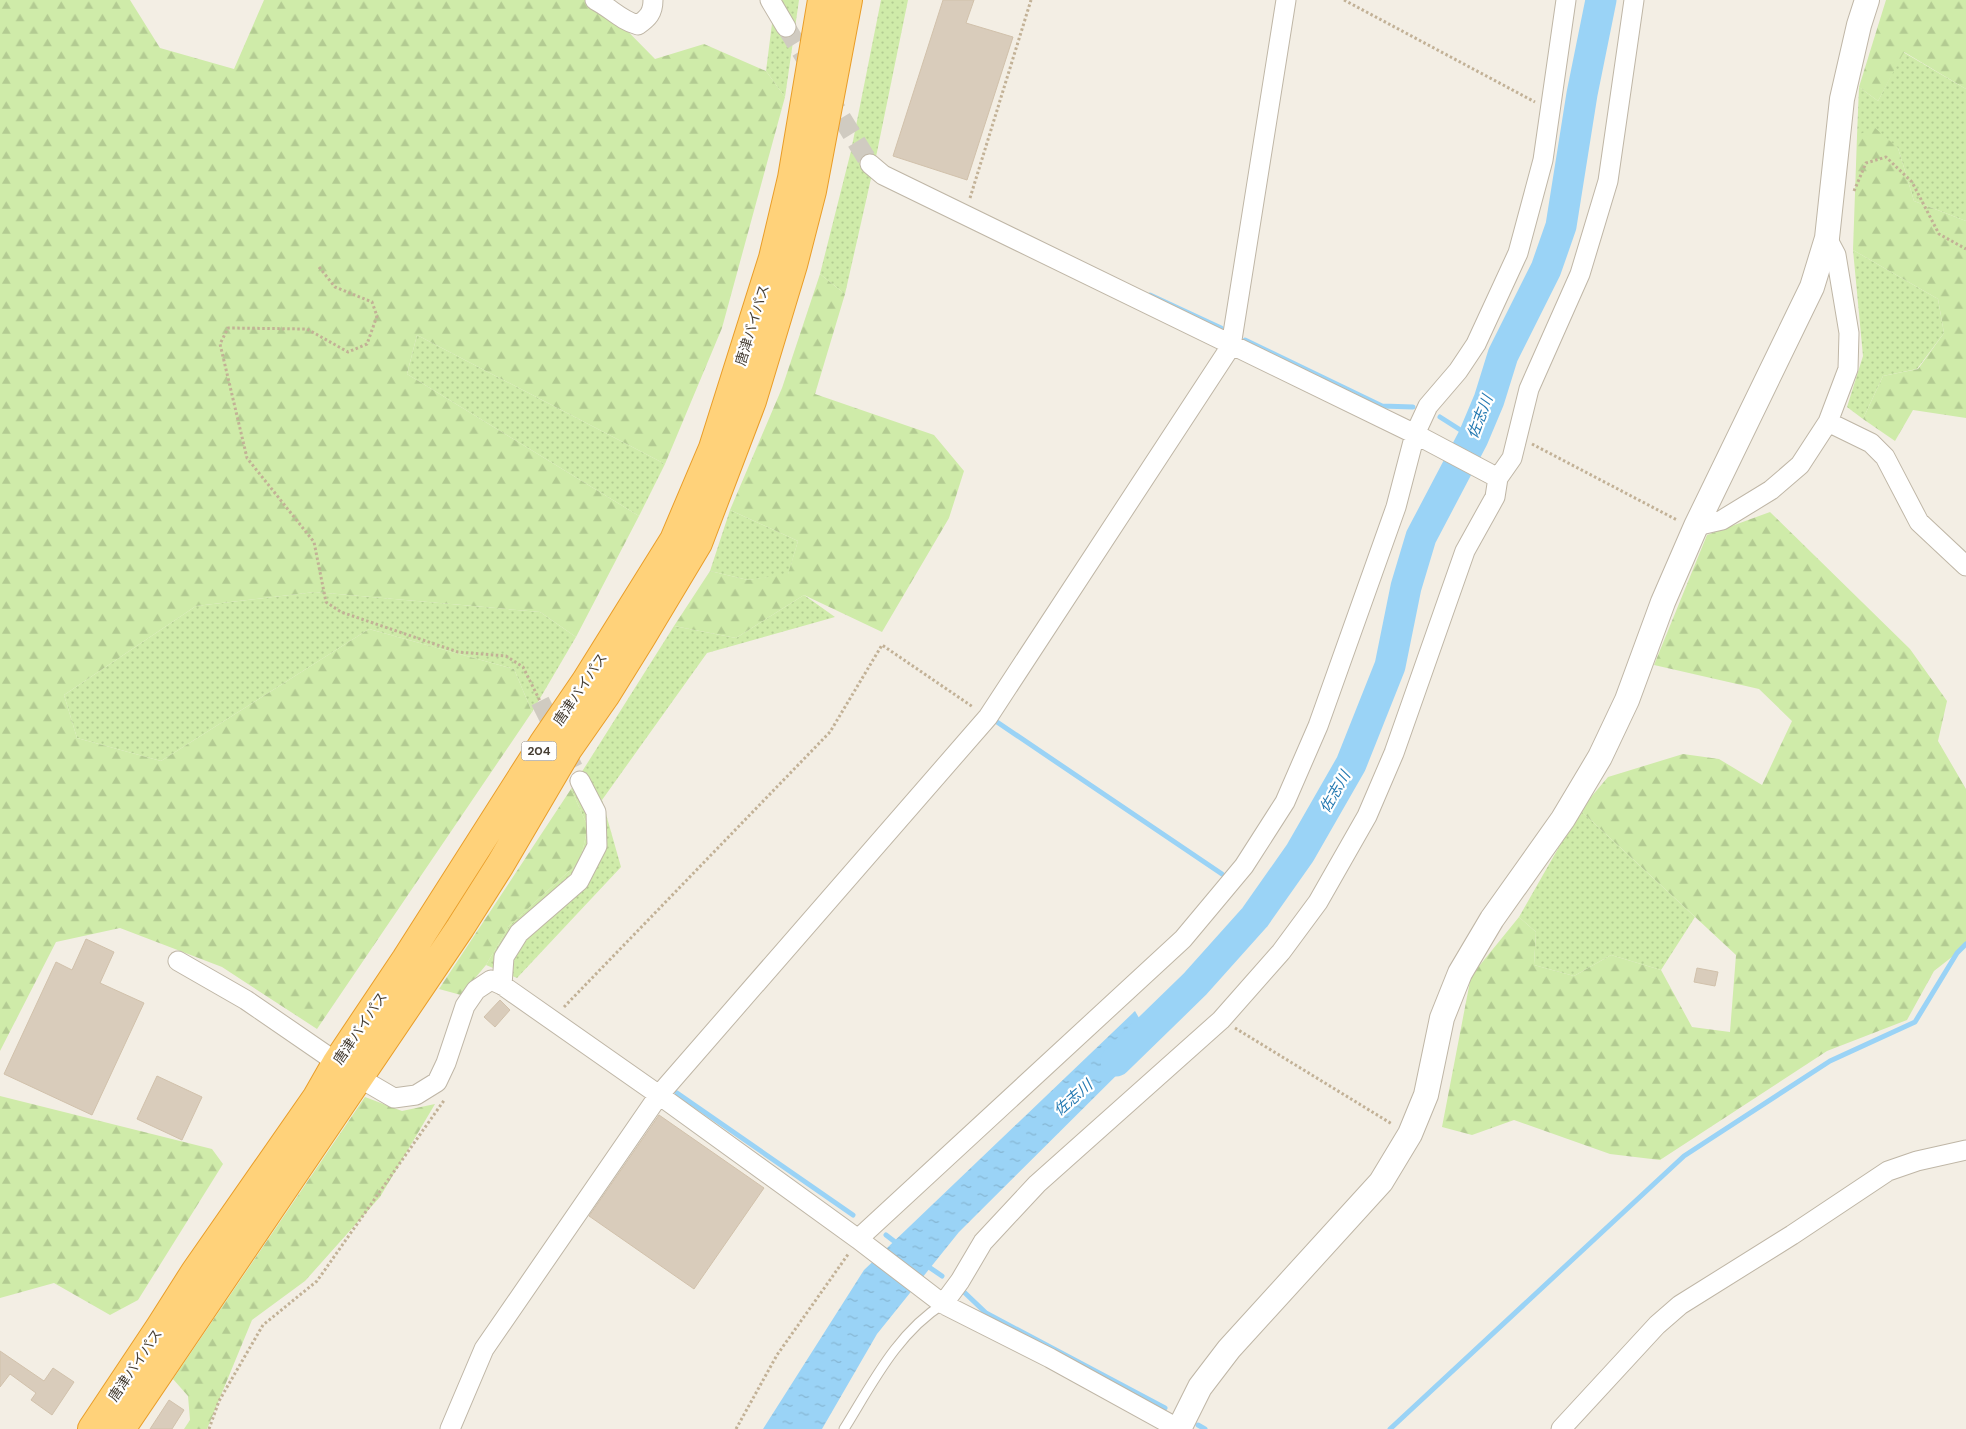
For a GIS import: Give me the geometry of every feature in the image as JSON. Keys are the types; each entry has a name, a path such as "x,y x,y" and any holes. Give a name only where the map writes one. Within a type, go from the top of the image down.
{"highway":[{"name":"唐津バイパス","path":"121,1429 347,1070 406,959 543,744 586,682 674,540 713,448 773,258 792,178 822,0"},
{"name":"唐津バイパス","path":"92,1429 195,1272 317,1097 347,1070 470,912 568,749 636,647 698,542 752,401 794,266 812,191 848,0"}],"street":[{"path":"595,0 626,22 638,25 648,19 653,9 653,0"},
{"path":"770,0 786,27"},
{"path":"450,1429 484,1349 659,1095 988,717 1231,346 1286,0"},
{"path":"858,1239 1183,940 1244,866 1285,802 1318,726 1396,507 1420,437 1428,406 1458,371 1476,344 1518,253 1543,160 1566,0"},
{"path":"943,1304 984,1242 1037,1184 1222,1020 1281,952 1318,902 1366,816 1394,753 1465,551 1495,497 1496,476 1512,458 1529,389 1580,274 1608,181 1634,0"},
{"path":"178,961 246,1000 347,1070 394,1098 416,1095 437,1082 446,1063 466,1006 476,990 491,980 502,985 659,1095 858,1239 943,1304 1050,1358 1179,1429 1200,1387 1229,1349 1381,1182 1410,1134 1426,1095 1442,1018 1460,973 1492,919 1563,819 1600,757 1627,700 1663,602 1696,526 1812,287 1827,238 1842,99 1859,25 1867,0"},
{"path":"870,164 883,175 1420,437 1496,476"},
{"path":"1696,526 1722,520 1770,490 1800,464 1828,422 1848,369 1849,333 1836,255 1827,238"},
{"path":"1828,422 1871,442 1885,457 1919,522 1966,566"},
{"path":"502,985 504,957 520,933 579,881 598,846 596,812 580,781"},
{"path":"1561,1429 1657,1325 1680,1305 1792,1235 1888,1171 1917,1161 1966,1150"}],"lane":[{"path":"844,1429 895,1348 927,1314 943,1304"}],"path":[{"path":"965,215 1031,0"},
{"path":"1344,0 1537,103"},
{"path":"1850,199 1866,163 1886,157 1912,182 1939,234 1966,249"},
{"path":"319,267 335,287 372,302 377,316 367,344 348,352 307,329 228,328 220,344 247,458 314,542 326,602 341,612 458,652 506,656 523,667 540,702"},
{"path":"1529,442 1681,523 1696,526"},
{"path":"551,1020 830,732 882,645 988,717"},
{"path":"1222,1020 1410,1134"},
{"path":"209,1429 219,1401 263,1325 317,1281 448,1094"},
{"path":"736,1429 777,1355 858,1239"}],"green space":[{"path":"0,0 130,0 160,48 234,69 264,0 593,0 599,2 655,59 704,44 766,71 785,97 722,328 665,464 417,335 407,374 639,516 576,637 540,612 315,592 196,606 64,695 77,738 161,761 369,629 514,669 532,712 317,1029 222,967 120,928 56,942 0,1051"},
{"path":"775,0 799,0 785,97 766,71"},
{"path":"881,0 908,0 877,152 845,294 820,274 851,151"},
{"path":"1886,0 1966,0 1966,89 1904,52 1878,101 1859,87"},
{"path":"1903,52 1966,89 1966,221 1914,201 1898,148 1857,136 1859,87 1878,101"},
{"path":"1874,127 1898,148 1914,201 1966,221 1966,418 1913,410 1895,441 1863,419 1883,376 1918,369 1944,333 1938,299 1853,250 1857,136"},
{"path":"1853,250 1938,299 1944,333 1917,369 1883,376 1863,419 1847,407 1863,356"},
{"path":"820,274 845,294 815,394 934,435 964,471 949,518 882,632 804,595 736,638 674,626 710,571 748,580 788,574 798,541 730,510 782,388"},
{"path":"417,335 665,464 639,516 407,374"},
{"path":"730,510 798,541 788,575 748,580 710,571"},
{"path":"1770,512 1910,649 1947,701 1938,741 1966,789 1966,946 1934,971 1907,1020 1827,1051 1660,1160 1610,1154 1514,1120 1472,1135 1442,1127 1471,976 1519,917 1536,932 1534,965 1574,976 1611,955 1661,970 1692,1027 1730,1032 1736,955 1580,810 1608,777 1683,754 1719,759 1762,785 1792,721 1759,689 1654,665 1707,535"},
{"path":"315,592 540,612 576,637 532,712 514,669 369,629 161,761 77,738 64,695 196,606"},
{"path":"804,595 835,617 707,653 602,800 621,867 517,978 486,965 509,926 580,861 588,827 571,789 674,626 736,638"},
{"path":"571,789 588,827 580,861 509,926 486,965 461,995 439,989"},
{"path":"1580,810 1695,917 1661,970 1611,955 1574,976 1534,965 1536,932 1519,917"},
{"path":"0,1096 212,1149 223,1164 138,1300 110,1315 54,1283 0,1298"},
{"path":"365,1097 402,1111 435,1104 380,1197 305,1281 252,1320 207,1429 184,1429 190,1420 188,1396 173,1379"}],"water":[{"path":"1135,1011 1152,1040 959,1232 877,1334 822,1429 763,1429 864,1270"}],"building":[{"path":"943,0 974,0 966,23 1013,37 967,180 893,156"},
{"path":"86,939 114,952 100,983 144,1003 92,1115 4,1074 56,962 72,970"},
{"path":"1697,968 1718,972 1715,986 1694,982"},
{"path":"500,1000 510,1010 495,1027 484,1017"},
{"path":"157,1076 202,1097 182,1140 137,1119"},
{"path":"659,1115 764,1188 694,1289 589,1216"},
{"path":"0,1351 44,1381 53,1368 74,1382 52,1415 31,1400 36,1393 10,1374 0,1387"},
{"path":"169,1400 184,1410 172,1429 150,1429"}],"waterway":[{"name":"佐志川","path":"1116,1061 1195,984 1255,917 1300,853 1351,764 1390,666 1406,587 1421,537 1473,438 1489,400 1503,355 1546,269 1561,226 1582,94 1601,0"},
{"path":"1150,295 1221,328"},
{"path":"1245,340 1382,406 1413,407"},
{"path":"1440,417 1473,438"},
{"path":"997,722 1222,874"},
{"path":"1390,1429 1684,1156 1830,1061 1915,1022 1957,953 1966,944"},
{"path":"677,1093 853,1215"},
{"path":"886,1235 899,1245"},
{"path":"926,1265 942,1276"},
{"path":"964,1292 986,1313 1165,1408"},
{"path":"1198,1425 1205,1429"}],"tunnel":[{"path":"786,27 813,71"},
{"path":"827,94 870,164"},
{"path":"540,701 580,781"}]}
